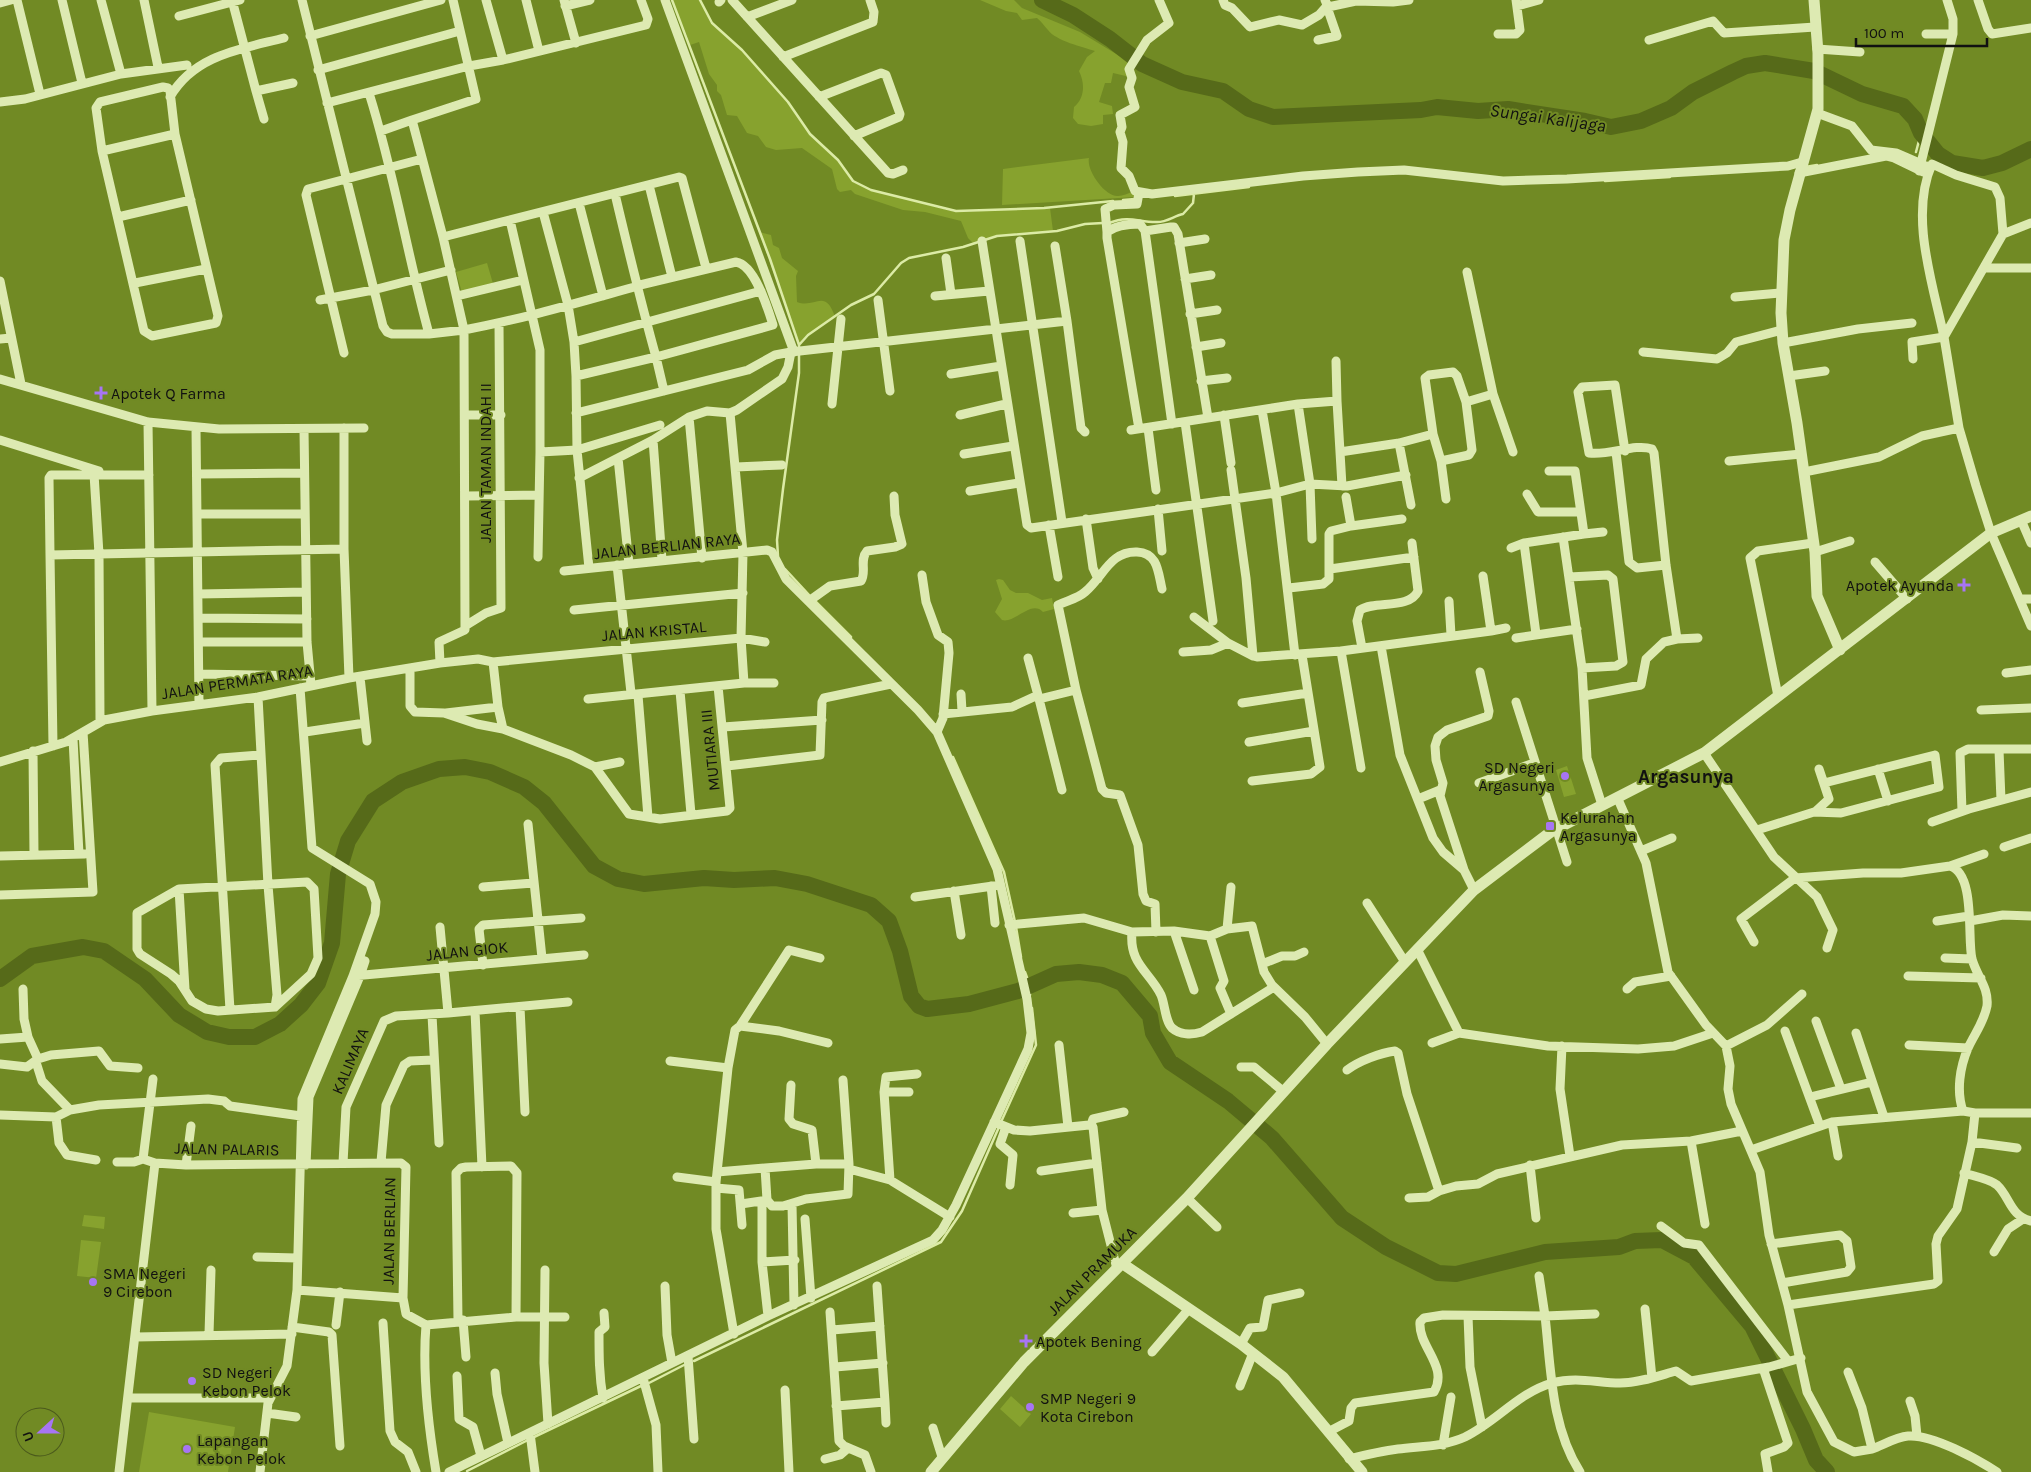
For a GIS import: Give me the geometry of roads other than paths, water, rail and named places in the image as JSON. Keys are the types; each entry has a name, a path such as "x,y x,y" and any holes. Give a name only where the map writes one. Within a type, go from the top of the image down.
{"street":[{"path":"0,3 12,0"},
{"path":"16,0 40,94"},
{"path":"62,0 82,84"},
{"path":"102,0 120,74"},
{"path":"144,0 158,67"},
{"path":"303,0 318,70 373,290 387,332 429,334 464,330 533,315 672,276 739,262 761,291 773,326"},
{"path":"310,36 441,0"},
{"path":"381,130 476,99 470,66 452,0"},
{"path":"486,0 503,60"},
{"path":"526,0 539,52"},
{"path":"576,43 565,3 590,0"},
{"path":"327,103 470,66 576,43 646,24 648,19 641,0"},
{"path":"579,478 654,440 689,417 708,411 730,413 782,379 796,351 783,322 664,0"},
{"path":"732,0 890,174 903,170"},
{"path":"748,18 792,0"},
{"path":"783,57 873,22 874,12 870,0"},
{"path":"1138,197 1129,176 1121,168 1123,142 1120,132 1122,127 1120,115 1121,112 1135,109 1129,87 1132,78 1131,67 1147,40 1168,23 1159,0"},
{"path":"1223,0 1225,5 1232,8 1247,26 1253,28 1279,20 1302,25 1319,15 1326,5 1356,1 1393,2 1410,0"},
{"path":"1498,34 1519,32 1520,27 1516,3 1539,0"},
{"path":"1814,0 1818,51 1818,109 1800,167 1784,240 1780,293 1783,343 1804,472 1814,548 1817,596 1840,650"},
{"path":"1947,0 1953,19 1953,34 1926,152 1921,207 1923,230 1944,337 1958,428 1991,534 2030,624"},
{"path":"1978,0 1988,29 1992,34 2031,28"},
{"path":"179,16 206,4 235,1 244,49 264,119"},
{"path":"1318,40 1337,36 1326,5"},
{"path":"1649,40 1713,21 1724,33 1816,27"},
{"path":"318,70 460,31"},
{"path":"1926,34 1953,34"},
{"path":"170,97 180,82 201,64 284,38"},
{"path":"1818,51 1860,52"},
{"path":"0,102 120,74 187,64"},
{"path":"819,96 881,73 886,75 900,114 899,117 854,136"},
{"path":"256,91 293,83"},
{"path":"163,88 168,88 170,97 175,134 218,316 216,323 152,336 146,334 102,151 97,104 163,88"},
{"path":"369,93 381,130 414,280 429,334"},
{"path":"1818,109 1852,126 1871,150 1896,153 1925,169"},
{"path":"412,120 451,270 464,330 465,630 439,642 440,663"},
{"path":"102,151 175,134"},
{"path":"1156,490 1139,429 1104,215 1108,206 1152,194 1302,176 1376,171 1404,170 1502,180 1567,179 1788,166 1800,167 1886,156 1925,169"},
{"path":"344,354 306,195 308,189 422,159"},
{"path":"1925,169 1934,163 1956,175 1995,187 2000,198 2003,234 1944,337"},
{"path":"443,238 679,177 682,178 706,268"},
{"path":"649,185 672,276"},
{"path":"615,194 664,391"},
{"path":"118,217 191,200"},
{"path":"579,203 604,296"},
{"path":"543,212 568,305 574,342 577,450 590,568"},
{"path":"510,220 540,350 538,557"},
{"path":"2003,234 2031,223"},
{"path":"1107,232 1117,227 1131,224 1140,224 1145,231 1172,424"},
{"path":"1145,231 1174,227 1179,243 1208,418"},
{"path":"1179,243 1204,239"},
{"path":"982,241 1019,483 1027,525 1031,528 1062,522 1276,493 1310,484 1342,486 1406,475"},
{"path":"1020,241 1062,522"},
{"path":"1055,246 1082,428 1085,432"},
{"path":"946,258 951,294"},
{"path":"1984,268 2031,268"},
{"path":"135,283 206,269"},
{"path":"320,300 373,290 451,270"},
{"path":"1467,272 1493,394 1513,452"},
{"path":"1185,279 1211,275"},
{"path":"457,296 523,280"},
{"path":"0,281 2,302 21,384"},
{"path":"574,342 761,291"},
{"path":"935,296 990,291"},
{"path":"1735,297 1780,293"},
{"path":"878,300 890,391"},
{"path":"1190,314 1217,310"},
{"path":"832,404 841,319"},
{"path":"576,413 748,370 775,355 796,351 839,348 884,341 1067,321"},
{"path":"576,376 656,357 783,322"},
{"name":"JALAN TAMAN INDAH II","path":"465,626 486,613 499,611 502,603 501,415 498,323"},
{"path":"1783,343 1858,329 1912,323"},
{"path":"1643,352 1717,358 1726,353 1736,342 1782,330"},
{"path":"1913,359 1912,342 1944,337"},
{"path":"0,339 11,338"},
{"path":"1196,347 1221,343"},
{"path":"1336,361 1342,486"},
{"path":"951,374 1001,366"},
{"path":"1789,376 1824,371"},
{"path":"1441,461 1471,453 1466,402 1457,376 1453,372 1429,375 1426,378 1433,434 1441,461 1446,500"},
{"path":"1201,381 1228,378"},
{"path":"0,379 148,422 196,428 364,428"},
{"path":"1666,564 1637,568 1629,562 1620,451 1615,385 1582,387 1578,392 1590,453 1596,454 1620,451 1647,447 1652,449 1654,453 1666,564 1677,639"},
{"path":"1466,402 1493,394"},
{"path":"1139,429 1298,404 1337,401"},
{"path":"960,415 1006,404"},
{"path":"1298,404 1310,484 1312,539"},
{"path":"1252,781 1311,774 1320,767 1308,693 1298,655 1276,493 1262,410"},
{"path":"730,413 743,553 742,638 744,683"},
{"path":"465,414 501,415"},
{"path":"1224,415 1253,656"},
{"path":"689,417 702,558"},
{"name":"JALAN PERMATA RAYA","path":"148,422 152,711 258,697 310,685 440,663 478,659 493,662"},
{"path":"1185,422 1213,621"},
{"path":"540,452 577,450 660,425"},
{"path":"196,428 199,704"},
{"path":"304,428 307,642 310,685"},
{"path":"344,428 344,549 349,678"},
{"path":"1804,472 1879,457 1922,436 1958,428"},
{"path":"1340,452 1399,443 1433,434"},
{"path":"654,440 662,560"},
{"path":"1,442 107,474"},
{"path":"1399,443 1411,506"},
{"path":"964,454 1013,446"},
{"path":"1729,461 1801,454"},
{"path":"618,458 629,564"},
{"path":"736,467 782,465"},
{"path":"1549,471 1574,471 1584,534"},
{"path":"197,474 304,473"},
{"path":"54,746 49,478 55,474 149,475"},
{"path":"94,474 99,554 100,721"},
{"path":"970,491 1019,483"},
{"path":"1527,494 1534,509 1542,514 1580,512"},
{"path":"466,496 538,495"},
{"path":"449,1472 462,1469 481,1456 768,1316 929,1243 938,1235 950,1217 1000,1124 1031,1043 1027,999 1013,924 1000,885 997,869 936,732 811,600 830,586 861,581 864,577 863,559 867,551 896,548 902,544 895,515 894,496"},
{"path":"1346,497 1351,526"},
{"path":"1158,509 1162,551"},
{"path":"197,514 305,514"},
{"path":"2026,518 2031,543"},
{"name":"JALAN PRAMUKA","path":"931,1472 1024,1362 1187,1198 1327,1044 1474,890 1535,842 1555,829 1704,753 1991,534 2026,518"},
{"path":"1289,588 1323,584 1329,579 1329,534 1335,529 1402,519"},
{"path":"1086,520 1093,568 1098,579"},
{"path":"1049,524 1058,577"},
{"path":"1511,548 1524,542 1603,532"},
{"path":"1563,538 1582,668 1587,758 1602,805"},
{"path":"1778,696 1750,558 1758,550 1814,548 1850,541"},
{"path":"1524,542 1536,634"},
{"path":"1362,648 1358,613 1362,608 1408,601 1418,591 1412,543"},
{"path":"50,555 344,549"},
{"name":"JALAN BERLIAN RAYA","path":"564,571 662,560 772,552 786,579 811,600"},
{"path":"1156,932 1155,904 1146,901 1143,894 1137,841 1120,795 1106,793 1102,789 1076,690 1058,605 1075,600 1098,579 1116,556 1125,552 1147,553 1151,555 1157,566 1162,589"},
{"path":"1330,568 1414,557"},
{"path":"1875,562 1907,599"},
{"path":"617,565 626,650 635,694 648,817"},
{"path":"922,575 926,602 938,635 948,642 950,663 941,726 936,732"},
{"path":"1570,577 1608,575 1613,579 1623,662 1616,666 1582,668"},
{"path":"1483,576 1491,630"},
{"path":"198,594 306,592"},
{"path":"574,610 743,593"},
{"path":"2020,599 2031,599"},
{"path":"1448,601 1451,635"},
{"path":"1194,617 1228,643 1261,658 1341,651 1506,628"},
{"path":"199,618 307,619"},
{"path":"1516,638 1577,630"},
{"name":"JALAN KRISTAL","path":"493,662 742,638 765,642"},
{"path":"1584,696 1641,685 1646,658 1664,642 1698,638"},
{"path":"199,642 307,642"},
{"path":"1183,652 1211,650 1228,643"},
{"path":"1381,646 1397,745 1437,845 1454,864 1464,870"},
{"path":"1341,651 1361,768"},
{"path":"1028,658 1062,790"},
{"path":"493,662 498,707 503,729"},
{"path":"410,668 411,709 415,712 444,713 498,707"},
{"path":"2006,672 2031,670"},
{"path":"1474,890 1464,870 1440,790 1443,783 1436,760 1436,741 1447,730 1484,718 1489,714 1480,672"},
{"path":"1021,675 1032,673"},
{"path":"199,674 308,676"},
{"path":"360,677 366,741"},
{"path":"588,698 680,691 744,683 774,683"},
{"path":"727,766 820,755 822,702 827,696 892,684"},
{"name":"MUTIARA III","path":"691,814 730,810 731,806 718,686"},
{"path":"260,1472 270,1398 284,1374 297,1290 305,1117 302,1099 321,1062 357,976 359,959 375,914 376,902 370,884 312,848 305,732 300,688"},
{"path":"943,714 1012,706 1038,697 1076,690"},
{"path":"444,713 503,729 555,748 595,767 629,814 660,819 691,814 680,691"},
{"path":"1242,703 1308,693"},
{"path":"961,694 962,711"},
{"path":"258,697 268,884 277,995 275,1007"},
{"path":"1516,702 1567,862"},
{"path":"1981,710 2031,708"},
{"path":"0,762 72,739 100,721 152,711"},
{"path":"723,727 822,720"},
{"path":"305,732 365,723"},
{"path":"1249,742 1314,731"},
{"path":"0,895 91,894 94,886 90,854 91,842 83,732"},
{"path":"72,739 79,854"},
{"path":"1962,811 1960,753 1968,749 2031,749"},
{"path":"1999,750 2002,800"},
{"path":"33,751 34,855"},
{"path":"1704,753 1774,857 1795,878 1814,893 1831,923 1833,933 1828,948"},
{"path":"230,1010 215,765 221,758 260,755"},
{"path":"1757,830 1814,812 1841,813 1939,787 1935,755 1824,784"},
{"path":"595,767 620,762"},
{"path":"1479,783 1534,763"},
{"path":"1814,812 1830,799 1819,769"},
{"path":"1878,769 1888,802"},
{"path":"1418,799 1440,790"},
{"path":"1932,822 1962,811 2031,792"},
{"path":"1617,797 1646,863 1667,967 1671,976 1713,1033 1726,1046 1730,1066 1729,1093 1762,1182 1771,1244 1788,1305 1807,1392 1834,1442 1854,1452 1872,1449 1907,1436 1917,1436 1946,1445 1997,1472"},
{"path":"528,824 542,958"},
{"path":"1640,851 1672,838"},
{"path":"2004,847 2031,838"},
{"path":"0,856 90,854"},
{"path":"1754,942 1741,921 1742,918 1795,878 1863,872 1901,873 1950,866 1984,854"},
{"path":"1950,866 1957,870 1962,878 1968,898 1972,959 1987,993 1986,1008 1979,1030 1968,1048 1960,1079 1960,1100 1963,1112"},
{"path":"307,882 312,885 319,948 318,958 311,974 275,1007 230,1010 206,1009 192,1000 179,981 140,954 137,949 137,913 179,889 223,886 307,882"},
{"path":"483,887 533,883"},
{"path":"915,897 1000,885"},
{"path":"990,886 994,923"},
{"path":"1227,929 1231,888"},
{"path":"179,889 186,992"},
{"path":"954,891 961,935"},
{"path":"1367,903 1405,962"},
{"path":"1937,921 2003,915 2031,916"},
{"path":"482,965 479,929 482,926 581,918"},
{"path":"1013,924 1084,918 1132,932 1174,931 1210,936 1227,929 1252,926 1262,964 1274,988 1300,1012 1327,1044"},
{"path":"440,927 448,1014"},
{"path":"1174,931 1194,990"},
{"path":"1132,932 1136,958 1143,972 1160,994 1168,1022 1174,1029 1185,1034 1196,1034 1274,988"},
{"path":"1210,936 1224,981 1220,988 1230,1014"},
{"path":"1417,949 1458,1033"},
{"path":"734,1334 716,1229 716,1181 728,1068 736,1030 789,950 820,958"},
{"path":"1262,964 1282,956 1295,956 1304,952"},
{"name":"JALAN GIOK","path":"357,976 584,955"},
{"path":"1945,958 1972,959"},
{"path":"1627,989 1635,982 1671,976"},
{"path":"1908,976 1981,978"},
{"path":"24,989 24,1019 42,1081 70,1110"},
{"path":"1726,1046 1767,1026 1802,994"},
{"path":"439,1144 432,1015 568,1002"},
{"path":"520,1007 525,1112"},
{"path":"475,1011 482,1166"},
{"name":"KALIMAYA","path":"343,1163 346,1107 384,1021 396,1016 432,1015"},
{"path":"1816,1021 1841,1089"},
{"path":"740,1026 779,1032 828,1043"},
{"path":"1785,1031 1820,1126"},
{"path":"1432,1043 1458,1033 1562,1046 1638,1049 1674,1046 1713,1033"},
{"path":"1856,1033 1884,1117"},
{"path":"0,1039 28,1037"},
{"path":"1059,1045 1068,1127"},
{"path":"1562,1046 1560,1088 1570,1156"},
{"path":"1910,1046 1968,1048"},
{"path":"0,1064 27,1067 51,1056 99,1051 110,1066 138,1068"},
{"path":"1346,1070 1358,1063 1388,1053 1395,1051 1398,1053 1407,1094 1439,1191"},
{"path":"381,1162 386,1105 404,1066 410,1061 433,1060"},
{"path":"670,1061 728,1068"},
{"path":"1240,1066 1254,1067 1284,1092"},
{"path":"890,1180 884,1092 887,1076 917,1074"},
{"path":"116,1162 143,1159 152,1079"},
{"path":"741,1204 765,1201 775,1206 792,1204 806,1199 848,1194 849,1167 843,1080"},
{"path":"1810,1097 1872,1082"},
{"path":"791,1085 789,1119 793,1124 812,1130 816,1164"},
{"path":"884,1092 909,1092"},
{"path":"0,1115 56,1117 70,1110 99,1104 148,1104 208,1099 224,1102 230,1106 305,1117"},
{"path":"1124,1112 1093,1118 1091,1125 1094,1130 1102,1210 1120,1267 1241,1344 1289,1383 1349,1459 1362,1472"},
{"path":"1751,1150 1782,1142 1832,1122 1963,1112 2031,1113"},
{"path":"1788,1305 1862,1296 1937,1282 1936,1244 1938,1236 1957,1209 1972,1142 1975,1112"},
{"path":"56,1117 59,1143 67,1155 96,1160"},
{"path":"1832,1122 1838,1156"},
{"path":"1000,1124 1030,1131 1091,1125"},
{"path":"1000,1124 1000,1144 1013,1155 1010,1185"},
{"path":"186,1165 191,1126"},
{"path":"1409,1198 1428,1197 1439,1191 1456,1186 1478,1184 1497,1174 1530,1165 1622,1145 1691,1141 1742,1131"},
{"path":"1691,1141 1705,1224"},
{"path":"1972,1142 2017,1148"},
{"name":"JALAN PALARIS","path":"143,1159 155,1163 186,1165 303,1165 381,1162 404,1164"},
{"path":"120,1472 155,1163"},
{"path":"1041,1170 1097,1163"},
{"name":"JALAN BERLIAN","path":"403,1298 406,1178 404,1164"},
{"path":"716,1181 765,1168 816,1164 849,1167 890,1180 950,1217"},
{"path":"1530,1165 1536,1218"},
{"path":"466,1356 460,1320 456,1174 461,1168 511,1166 517,1173 516,1316"},
{"path":"765,1168 762,1262 768,1316"},
{"path":"1964,1173 1996,1184 2009,1205 2027,1220 2008,1229 1994,1252"},
{"path":"678,1177 716,1181 739,1190 742,1225"},
{"path":"1187,1198 1217,1227"},
{"path":"792,1204 795,1260 794,1305"},
{"path":"1073,1213 1102,1210"},
{"path":"805,1219 811,1298"},
{"path":"1661,1226 1684,1243 1699,1245 1786,1362"},
{"path":"1771,1244 1840,1235 1847,1241 1851,1267 1847,1272 1782,1283"},
{"path":"257,1257 297,1258"},
{"path":"762,1262 795,1260"},
{"path":"209,1334 211,1270"},
{"path":"545,1270 543,1317 548,1424"},
{"path":"1539,1276 1553,1383 1565,1444 1580,1472"},
{"path":"665,1286 672,1364"},
{"path":"877,1286 886,1423"},
{"path":"297,1290 403,1298 406,1314 426,1325 460,1320 516,1316 565,1317"},
{"path":"336,1325 340,1292"},
{"path":"1241,1344 1250,1328 1264,1326 1268,1300 1300,1293"},
{"path":"1644,1309 1652,1378"},
{"path":"1152,1352 1188,1310"},
{"path":"830,1312 839,1441 840,1444 865,1455 871,1472"},
{"path":"603,1398 598,1360 600,1350 599,1332 606,1327 604,1313"},
{"path":"1328,1432 1349,1421 1351,1408 1355,1403 1434,1392 1438,1379 1437,1368 1421,1331 1420,1322 1427,1317 1595,1314"},
{"path":"1468,1316 1470,1367 1482,1426"},
{"path":"382,1323 390,1431 395,1442 408,1452 416,1472"},
{"path":"426,1325 428,1407 436,1472"},
{"path":"832,1330 880,1326"},
{"path":"136,1337 292,1330 329,1332 332,1335 340,1446"},
{"path":"1240,1386 1253,1353"},
{"path":"688,1356 694,1439"},
{"path":"1349,1459 1395,1449 1443,1445 1466,1436 1522,1397 1553,1383 1586,1379 1623,1383 1652,1378 1676,1371 1691,1381 1766,1367 1800,1358"},
{"path":"835,1367 883,1363"},
{"path":"1766,1367 1788,1443 1784,1447 1765,1454 1768,1472"},
{"path":"1848,1372 1862,1408 1872,1449"},
{"path":"495,1373 497,1394 508,1443"},
{"path":"458,1376 459,1419 473,1426 481,1456"},
{"path":"643,1378 656,1425 658,1472"},
{"path":"785,1390 790,1472"},
{"path":"1443,1445 1451,1397"},
{"path":"128,1398 270,1398"},
{"path":"1910,1401 1915,1416 1917,1436"},
{"path":"836,1406 885,1402"},
{"path":"267,1413 296,1417"},
{"path":"933,1428 942,1457"},
{"path":"530,1433 535,1472"},
{"path":"825,1459 840,1455 848,1448"}],"waterway":[{"path":"672,0 770,259 799,345"},
{"path":"700,0 712,23 742,50 788,102 810,134 838,160 853,181 871,190 956,211 1044,208 1113,201"},
{"name":"Sungai Kalijaga","path":"1042,0 1073,15 1110,39 1142,64 1182,82 1223,91 1249,109 1273,117 1421,110 1437,107 1478,111 1508,109 1611,127 1641,121 1671,108 1693,92 1733,72 1746,66 1765,63 1814,71 1862,94 1903,106 1915,119 1921,133 1938,154 1952,163 1983,168 2002,163 2031,149"},
{"path":"1916,152 1921,133"},
{"path":"1805,167 1817,165"},
{"path":"1605,181 1670,177"},
{"path":"1175,196 1249,187"},
{"path":"1109,223 1123,219 1149,222 1166,220 1183,214 1193,203 1194,194"},
{"path":"1123,200 1135,199"},
{"path":"778,556 777,540 799,373 799,345 808,335 851,305 874,294 901,263 909,258 963,247 997,236 1057,231 1085,224 1103,223"},
{"path":"785,569 810,596"},
{"path":"814,600 851,637"},
{"path":"953,757 1004,872 1015,922"},
{"path":"0,979 32,956 83,947 104,951 145,979 179,1015 207,1032 229,1037 255,1037 280,1024 301,1005 318,983 332,943 338,874 348,841 373,801 402,782 439,769 465,767 490,772 524,787 544,803 594,866 618,879 644,884 704,878 734,880 775,878 807,884 871,905 889,921 900,951 911,996 919,1006 927,1009 969,1004 1018,991 1056,974 1079,972 1102,975 1122,983 1150,1016 1153,1033 1170,1062 1228,1101 1272,1138 1342,1218 1386,1247 1438,1273 1456,1274 1545,1252 1619,1247 1635,1241 1662,1240 1694,1257 1752,1326 1803,1429 1816,1460 1827,1472"},
{"path":"1016,927 1021,957"},
{"path":"1025,972 1030,986 1030,995"},
{"path":"1001,1122 1036,1045 1032,1008"},
{"path":"694,1361 941,1242 962,1211 999,1127"},
{"path":"647,1384 684,1365"},
{"path":"534,1437 643,1385"},
{"path":"467,1471 528,1440"}],"place":[{"name":"Apotek Q Farma","path":"101,393"},
{"name":"Apotek Ayunda","path":"1964,585"},
{"name":"SD Negeri Argasunya","path":"1565,776"},
{"name":"Kelurahan Argasunya","path":"1550,826"},
{"name":"SMA Negeri 9 Cirebon","path":"93,1282"},
{"name":"Apotek Bening","path":"1026,1341"},
{"name":"SD Negeri Kebon Pelok","path":"192,1381"},
{"name":"SMP Negeri 9 Kota Cirebon","path":"1030,1407"},
{"name":"Lapangan Kebon Pelok","path":"187,1449"}],"district":[{"name":"Argasunya","path":"1686,777"}]}
